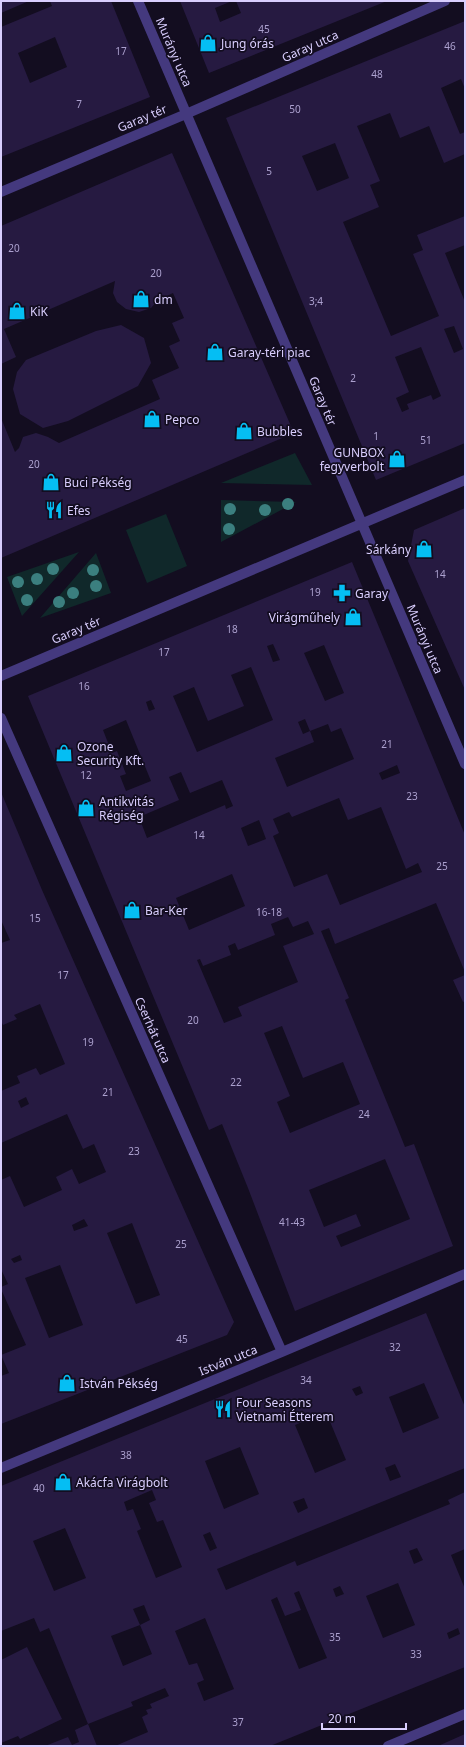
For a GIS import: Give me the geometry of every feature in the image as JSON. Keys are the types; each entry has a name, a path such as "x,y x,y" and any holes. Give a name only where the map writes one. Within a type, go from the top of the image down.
{"street":[{"name":"Murányi utca","path":"138,1 186,114"},
{"name":"Garay utca","path":"186,114 444,1"},
{"name":"Garay tér","path":"1,192 186,114 361,524 1,676"},
{"path":"361,524 465,480"},
{"name":"Murányi utca","path":"361,524 465,764"},
{"name":"Cserhát utca","path":"1,718 282,1352"},
{"name":"István utca","path":"1,1468 282,1352 465,1274"},
{"path":"388,1746 465,1714"}],"green space":[{"path":"295,453 312,485 221,483"},
{"path":"221,500 296,502 221,542"},
{"path":"166,514 187,566 147,583 126,530"},
{"path":"79,552 22,616 7,577"},
{"path":"96,553 111,593 40,618"}],"building":[{"path":"1,1 29,1 1,13"},
{"path":"50,1 111,1 150,97 1,157 1,27 52,6","holes":["55,37 67,67 30,83 18,53"]},
{"path":"180,1 232,1 215,8 220,22 241,13 236,1 387,1 209,73"},
{"path":"465,21 465,89 461,79 441,88 460,134 465,132 465,154 444,163 429,126 400,138 390,113 357,126 380,181 370,185 379,207 343,222 391,336 439,316 413,254 423,250 417,235 465,216 465,245 445,253 465,302 465,443 376,480 226,118","holes":["335,143 349,178 317,191 302,156","454,326 463,349 454,353 444,329","421,347 441,396 433,400 431,395 407,404 409,409 402,412 396,398 409,392 395,357"]},
{"name":"Garay-téri piac","path":"172,153 294,433 1,558 1,418 15,452 19,448 23,437 36,433 59,443 160,399 152,380 179,368 169,346 180,341 172,323 184,318 173,293 158,300 151,308 139,312 126,309 117,302 113,293 115,281 4,329 16,357 1,364 1,226"},
{"path":"121,325 144,338 151,363 138,386 68,421 43,428 20,414 13,389 17,372 26,360 96,331"},
{"path":"465,508 465,690 408,561 414,530"},
{"path":"352,562 465,835 465,972 436,903 335,944 329,928 321,931 349,998 345,1000 405,1147 414,1144 453,1246 295,1311 222,1124 209,1130 28,696","holes":["273,644 280,660 273,662 267,646","324,645 344,693 325,701 304,653","251,667 273,720 197,752 173,696 194,687 208,721 244,706 231,675","151,700 155,709 149,711 146,702","305,719 310,731 303,734 298,722","126,720 151,781 126,791 120,776 126,774 117,751 112,753 103,730","328,724 331,732 341,728 354,759 287,787 275,758 314,742 310,731","397,765 400,773 382,780 379,773","181,772 190,793 222,780 233,806 226,809 225,805 147,838 139,817 179,800 169,777","339,798 348,820 381,807 406,869 418,863 422,872 340,905 327,874 294,887 273,836 279,833 273,819 289,812 292,817","132,814 134,819 126,822 124,817","259,820 266,839 248,846 241,828","232,874 245,906 189,930 176,898","288,917 293,927 308,921 314,934 283,946 298,982 238,1007 242,1016 224,1023 197,960 200,959 203,966 231,955 228,946 235,943 238,950 275,935 271,924","282,1026 303,1078 343,1062 360,1104 290,1133 277,1102 290,1096 264,1033","385,1159 410,1219 341,1247 336,1236 361,1226 356,1214 324,1227 309,1190"]},
{"path":"1,792 42,890 234,1322 227,1335 1,1424 1,1376 9,1373 1,1355 26,1345 1,1289 1,1287 8,1284 1,1269 1,1180 10,1176 24,1207 62,1190 56,1177 72,1169 79,1184 106,1172 94,1144 83,1149 67,1114 1,1143 1,1091 20,1083 17,1076 36,1068 40,1075 65,1064 40,1004 14,1015 17,1019 3,1025 1,1021 1,943 10,940 1,920","holes":["26,1097 29,1104 21,1108 18,1101","84,1219 88,1226 74,1231 72,1225","132,1223 160,1295 136,1304 107,1233","20,1255 22,1260 14,1263 11,1259","60,1265 83,1325 49,1338 25,1278"]},
{"path":"465,975 465,1001 463,1002 453,980"},
{"path":"426,1313 465,1407 465,1468 217,1569 226,1590 295,1561 297,1566 450,1504 448,1500 465,1492 465,1549 451,1555 465,1589 465,1667 270,1746 115,1746 148,1732 142,1717 148,1714 146,1710 152,1708 150,1704 169,1696 165,1688 131,1702 133,1706 88,1724 49,1628 40,1632 34,1618 1,1631 1,1486","holes":["424,1383 439,1418 403,1433 389,1397","360,1386 363,1393 356,1396 352,1389","326,1412 346,1460 315,1473 295,1425","240,1447 259,1494 224,1509 205,1461","395,1464 401,1477 390,1481 385,1468","152,1490 156,1500 149,1503 157,1522 163,1520 182,1567 156,1578 137,1531 141,1529 133,1509 127,1511 124,1502","304,1498 308,1508 298,1513 293,1502","65,1528 86,1578 54,1591 33,1541","210,1532 217,1548 210,1551 203,1535","417,1548 423,1560 414,1564 409,1551","398,1583 415,1625 383,1638 366,1596","340,1586 344,1594 336,1597 333,1589","299,1591 327,1658 299,1669 271,1600 277,1597 285,1616 301,1610 294,1593","144,1605 150,1620 140,1625 133,1609","205,1618 234,1689 204,1701 197,1683 204,1680 197,1663 189,1665 175,1631","140,1625 152,1654 123,1666 111,1636","458,1628 460,1634 449,1639 447,1633"]},
{"path":"27,1647 62,1719 20,1739 18,1736 1,1743 1,1660"},
{"path":"88,1724 97,1746 45,1746 68,1737 72,1745 79,1742 75,1730"},
{"path":"465,1734 465,1746 438,1746"}],"place":[{"name":"Jung órás","path":"208,43"},
{"name":"dm","path":"141,299"},
{"name":"KiK","path":"17,311"},
{"name":"Garay-téri piac","path":"215,352"},
{"name":"Pepco","path":"152,419"},
{"name":"Bubbles","path":"244,431"},
{"name":"GUNBOX fegyverbolt","path":"397,459"},
{"name":"Buci Pékség","path":"51,482"},
{"name":"Efes","path":"54,510"},
{"name":"Sárkány","path":"424,549"},
{"name":"Garay","path":"342,593"},
{"name":"Virágműhely","path":"353,617"},
{"name":"Ozone Security Kft.","path":"64,753"},
{"name":"Antikvitás Régiség","path":"86,808"},
{"name":"Bar-Ker","path":"132,910"},
{"name":"István Pékség","path":"67,1383"},
{"name":"Four Seasons Vietnami Étterem","path":"223,1409"},
{"name":"Akácfa Virágbolt","path":"63,1482"}]}
